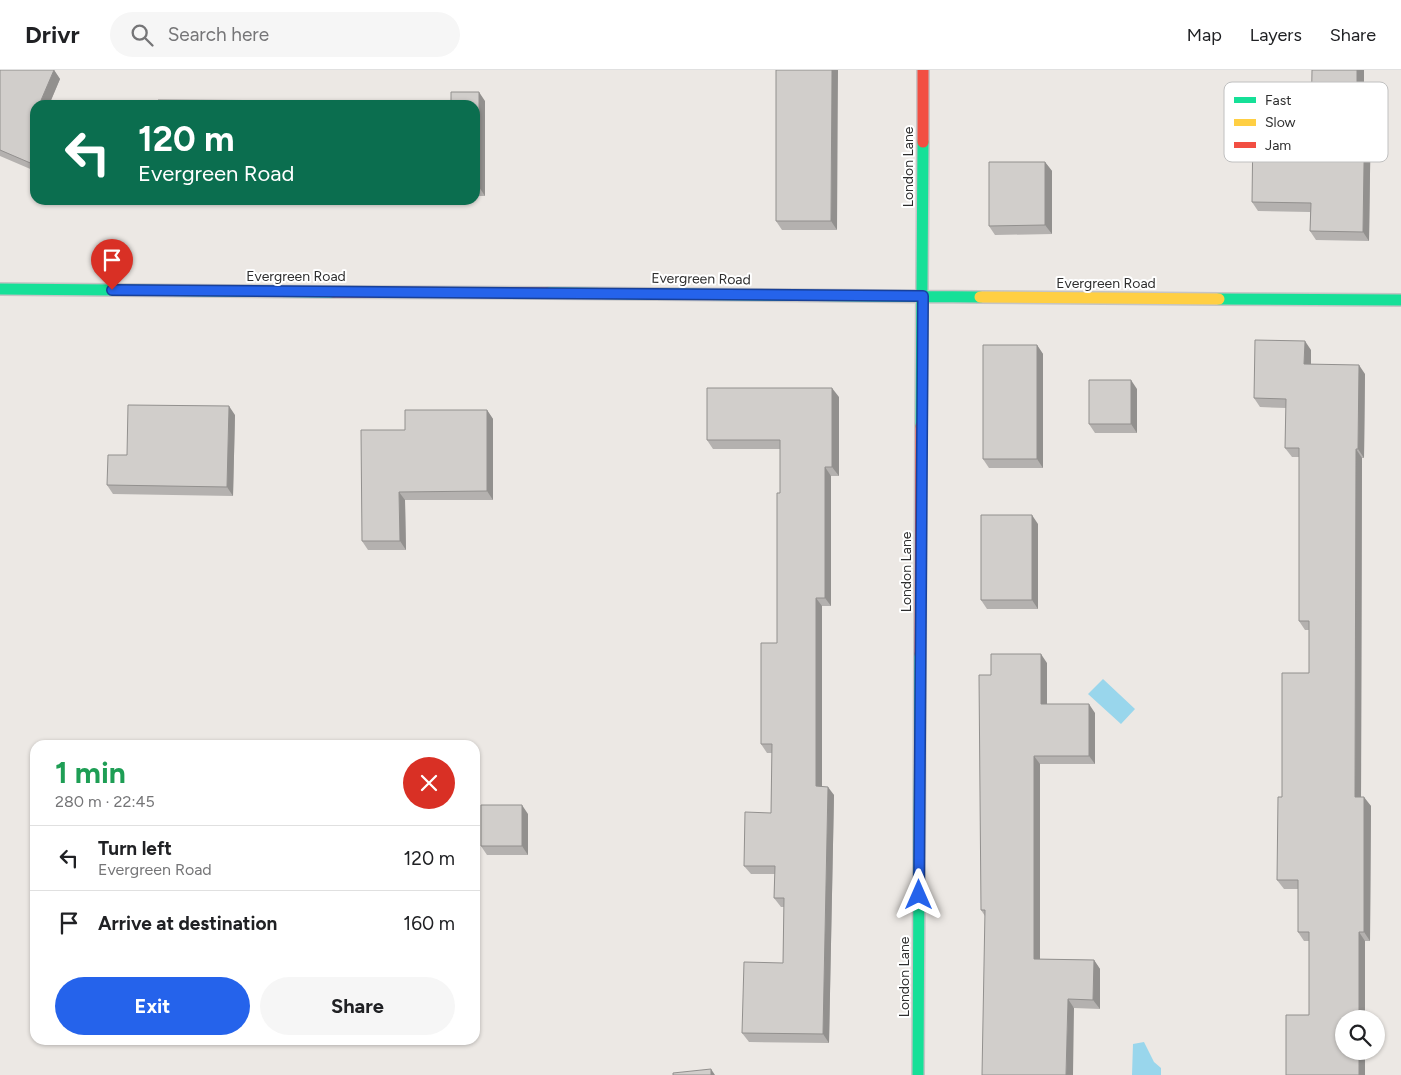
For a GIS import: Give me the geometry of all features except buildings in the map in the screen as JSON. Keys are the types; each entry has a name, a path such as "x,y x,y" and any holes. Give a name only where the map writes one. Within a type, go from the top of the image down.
{"street":[{"name":"London Lane","path":"918,1075 923,70"},
{"name":"Evergreen Road","path":"0,289 1401,300"}],"water":[{"path":"1103,679 1135,709 1121,724 1088,694"},
{"path":"1144,1042 1154,1062 1161,1068 1161,1075 1132,1075 1133,1044"}],"traffic: fast":[{"path":"921,426 923,142"},
{"path":"0,289 333,292"},
{"path":"547,293 980,297"},
{"path":"1219,299 1401,300"},
{"path":"918,1075 920,654"}],"traffic: slow":[{"path":"980,297 1219,299"}],"traffic: jam":[{"path":"923,70 923,142"},
{"path":"333,292 547,293"},
{"path":"920,654 921,426"}],"route":[{"path":"112,290 923,296 919,895"}]}
